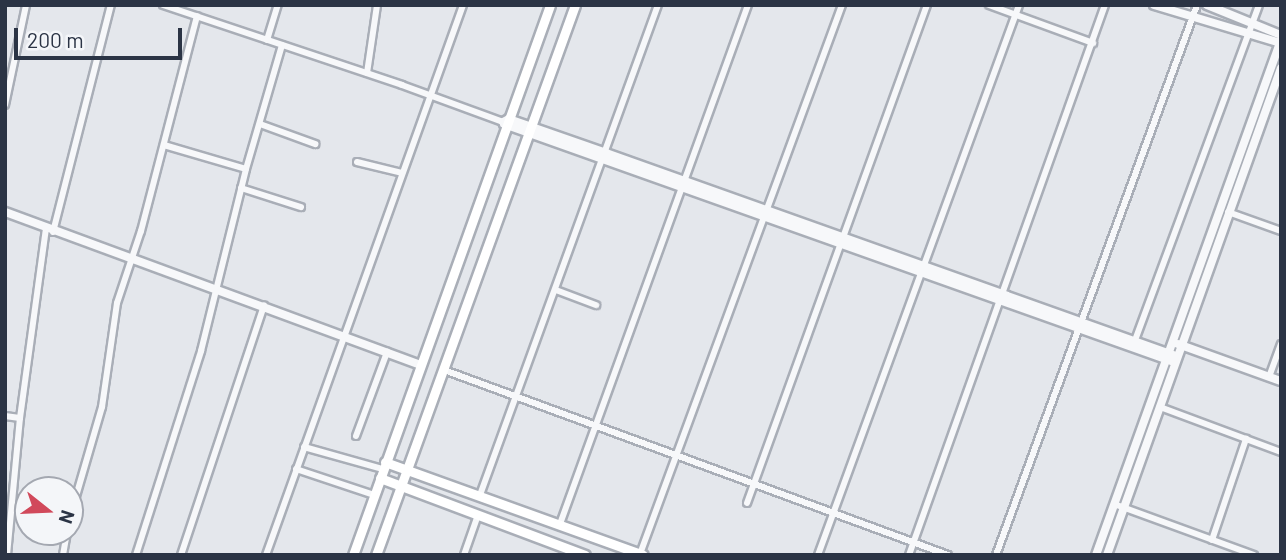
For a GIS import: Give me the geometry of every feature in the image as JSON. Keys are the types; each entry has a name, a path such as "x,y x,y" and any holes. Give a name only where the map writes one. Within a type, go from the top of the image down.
{"main road":[{"path":"353,555 419,364 550,5"},
{"path":"376,555 575,5"},
{"path":"382,470 407,470 560,524 629,552 642,554"},
{"path":"382,470 401,486 585,555"}],"street":[{"path":"5,105 26,5"},
{"path":"16,476 20,418 50,231 111,5"},
{"path":"163,5 431,95 1171,358"},
{"path":"82,476 102,407 117,303 163,145 193,15 192,5"},
{"path":"267,40 278,5"},
{"path":"367,73 377,5"},
{"path":"266,555 463,5"},
{"path":"480,495 658,5"},
{"path":"560,524 748,5"},
{"path":"642,554 842,5"},
{"path":"747,503 928,5"},
{"path":"989,5 1093,43"},
{"path":"818,555 1019,5"},
{"path":"909,555 1105,5"},
{"path":"1154,5 1281,40"},
{"path":"996,555 1082,326 1197,5"},
{"path":"1207,5 1252,22 1281,40"},
{"path":"1134,343 1259,5"},
{"path":"1096,555 1171,358 1281,40"},
{"path":"136,555 201,351 246,169 282,45"},
{"path":"1176,343 1281,68"},
{"path":"260,124 315,144"},
{"path":"163,145 246,169"},
{"path":"357,162 402,173"},
{"path":"241,188 301,207"},
{"path":"5,212 50,231 264,305 419,364"},
{"path":"1228,212 1281,230"},
{"path":"556,290 596,305"},
{"path":"181,555 264,305"},
{"path":"1082,326 1171,358"},
{"path":"1176,343 1281,381"},
{"path":"1269,377 1281,344"},
{"path":"356,436 387,352"},
{"path":"1107,555 1160,407 1171,358"},
{"path":"444,370 948,555"},
{"path":"1160,407 1281,452"},
{"path":"5,416 20,418"},
{"path":"1212,540 1247,439"},
{"path":"304,447 382,470"},
{"path":"296,469 374,495"},
{"path":"7,555 14,495"},
{"path":"1114,504 1254,555"},
{"path":"464,555 478,515"}]}
